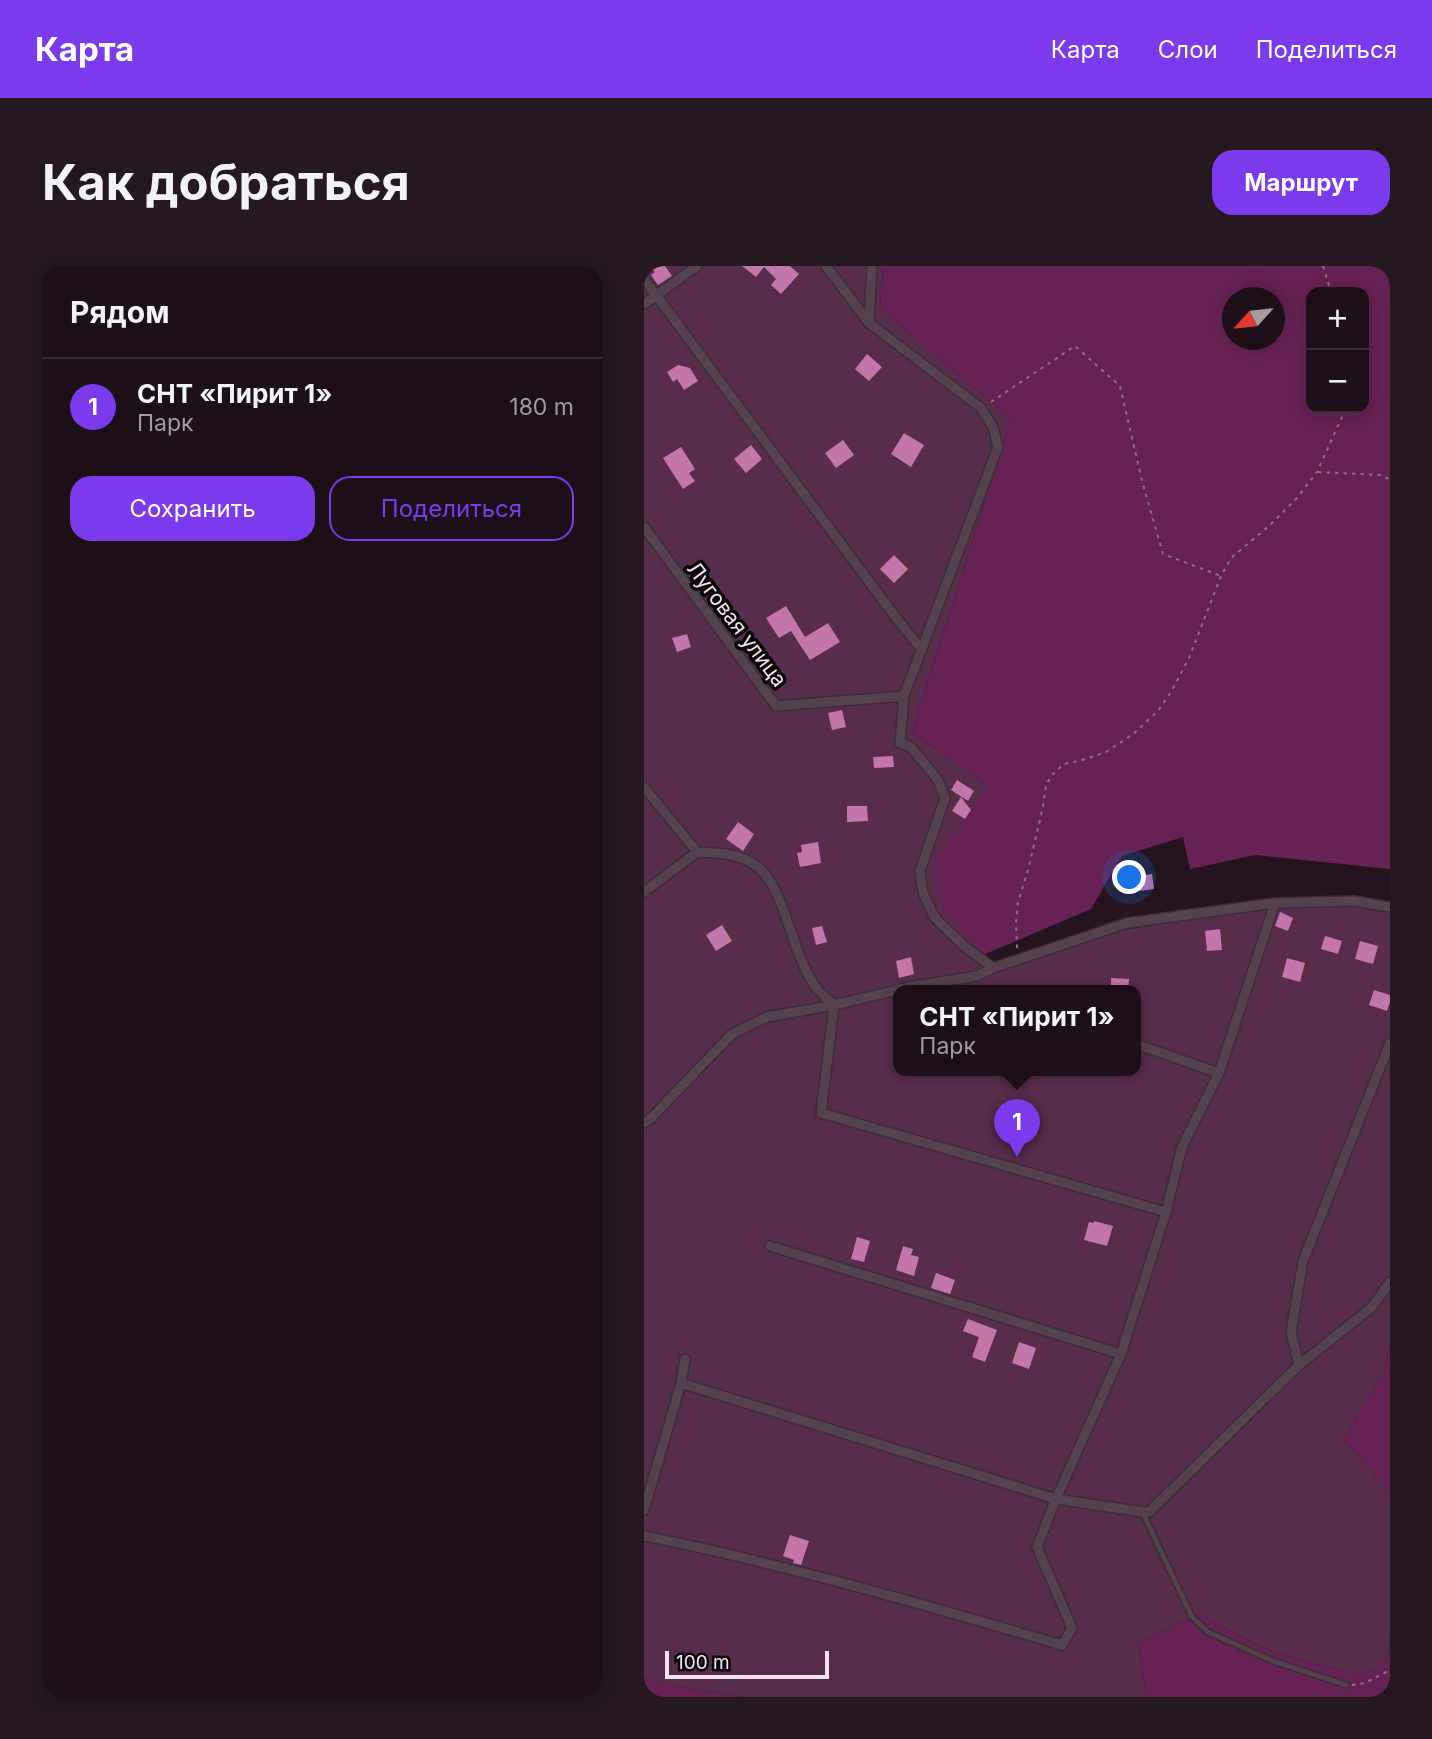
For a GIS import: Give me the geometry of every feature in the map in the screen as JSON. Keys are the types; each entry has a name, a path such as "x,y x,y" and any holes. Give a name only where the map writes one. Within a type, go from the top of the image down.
{"street":[{"path":"644,304 697,266"},
{"path":"826,266 869,323 981,408 993,427 998,447 904,696 900,743 911,747 938,780 945,798 920,871 923,892 935,918 963,945 993,968"},
{"path":"869,323 872,266"},
{"path":"644,279 922,650"},
{"name":"Луговая улица","path":"644,527 776,706 904,696"},
{"path":"644,787 697,852"},
{"path":"644,892 697,852 729,854 756,865 772,884 802,960 817,989 834,1005"},
{"path":"920,985 976,976 1127,923 1275,903 1354,901 1390,907"},
{"path":"644,1536 905,1600 1062,1645 1072,1628 1037,1547 1121,1354 1166,1212 1182,1147 1219,1073 1275,903"},
{"path":"644,1123 732,1034 767,1017 893,991"},
{"path":"834,1005 821,1113 1166,1212"},
{"path":"1299,1365 1291,1332 1303,1261 1390,1043"},
{"path":"1141,1046 1219,1073"},
{"path":"770,1246 1121,1354"},
{"path":"681,1383 1056,1499 1149,1512 1299,1365 1372,1307 1390,1282"},
{"path":"644,1510 681,1383 685,1359"}],"lane":[{"path":"1143,1512 1192,1617 1208,1632 1273,1661 1346,1685"}],"path":[{"path":"1323,266 1329,287"},
{"path":"981,408 1075,346 1120,386 1142,481 1163,554 1221,576"},
{"path":"1021,959 1017,946 1018,902 1044,807 1046,786 1052,775 1064,764 1106,752 1133,734 1158,711 1189,657 1221,576 1231,558 1297,498 1317,472 1344,413"},
{"path":"1317,472 1382,475 1390,480"},
{"path":"1346,1685 1365,1683 1390,1670"}],"shaded area":[{"path":"644,266 883,266 880,308 1011,419 912,733 989,786 983,955 993,970 1106,933 1260,906 1357,905 1390,910 1390,1344 1384,1372 1344,1439 1390,1493 1388,1656 1376,1668 1360,1675 1274,1653 1198,1614 1138,1644 1147,1697 745,1697 644,1678"},
{"path":"883,266 1390,266 1390,869 1255,855 1190,869 1183,837 1122,856 1091,909 983,955 942,907 934,862 989,786 912,733 1011,419 880,308"},
{"path":"1390,1344 1390,1493 1344,1439 1384,1372"},
{"path":"1198,1614 1274,1653 1360,1675 1376,1668 1388,1656 1390,1638 1390,1697 1147,1697 1138,1644"},
{"path":"644,1678 670,1685 745,1697 644,1697"}],"building":[{"path":"658,266 665,266 672,276 658,285 651,275"},
{"path":"742,266 790,266 799,274 781,294 771,285 776,279 764,267 756,277"},
{"path":"867,354 882,367 869,381 855,369"},
{"path":"678,365 690,368 698,381 684,390 677,379 673,382 667,372"},
{"path":"904,433 924,445 911,467 891,454"},
{"path":"843,440 854,455 836,468 825,453"},
{"path":"751,445 762,459 746,473 734,459"},
{"path":"681,447 695,469 689,473 695,481 683,489 663,458"},
{"path":"894,555 908,569 894,583 880,569"},
{"path":"786,606 805,637 828,623 840,642 810,660 791,631 779,638 766,618"},
{"path":"687,634 691,647 677,652 672,638"},
{"path":"842,710 846,727 832,730 828,713"},
{"path":"893,756 894,767 874,768 873,757"},
{"path":"957,780 974,791 968,801 951,790"},
{"path":"961,797 971,810 965,819 952,811"},
{"path":"847,806 867,806 868,821 847,822"},
{"path":"738,822 754,834 743,851 726,839"},
{"path":"818,842 821,863 800,867 797,853 802,852 801,845"},
{"path":"1152,874 1154,889 1132,892 1130,877"},
{"path":"1280,912 1293,918 1288,931 1275,926"},
{"path":"722,925 732,941 716,951 706,935"},
{"path":"822,926 827,942 816,945 812,928"},
{"path":"1220,929 1222,950 1207,951 1205,931"},
{"path":"1325,936 1342,941 1338,954 1321,949"},
{"path":"1360,941 1378,946 1373,964 1355,959"},
{"path":"911,957 914,974 899,978 896,961"},
{"path":"1287,958 1305,963 1300,982 1282,977"},
{"path":"1111,978 1129,979 1128,985 1111,985"},
{"path":"1374,990 1390,995 1387,1011 1369,1005"},
{"path":"1089,1222 1113,1226 1107,1246 1084,1240"},
{"path":"857,1237 870,1241 864,1262 851,1259"},
{"path":"903,1246 913,1249 911,1255 919,1257 914,1276 896,1270"},
{"path":"936,1273 955,1280 950,1294 931,1288"},
{"path":"968,1319 997,1330 985,1362 972,1357 979,1337 963,1331"},
{"path":"1019,1342 1036,1348 1029,1369 1012,1363"},
{"path":"790,1535 809,1541 801,1565 783,1556"}],"place":[{"name":"СНТ «Пирит 1»","path":"1017,1157"}]}
